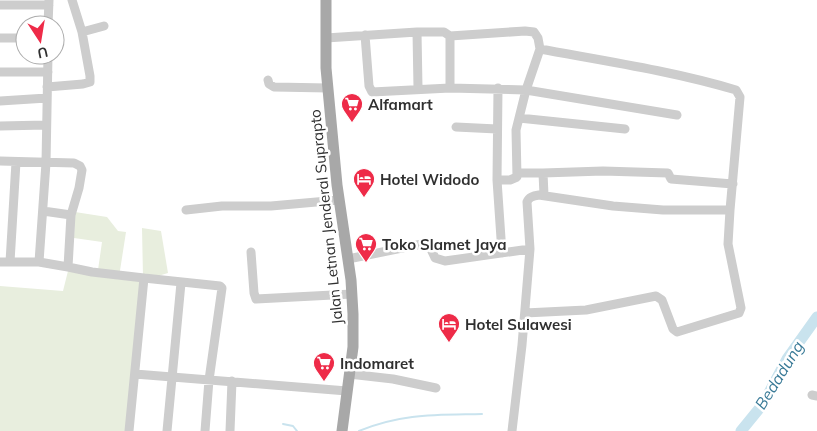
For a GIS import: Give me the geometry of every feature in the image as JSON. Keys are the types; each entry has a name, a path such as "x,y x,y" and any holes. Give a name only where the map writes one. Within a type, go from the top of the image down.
{"main road":[{"name":"Jalan Letnan Jenderal Suprapto","path":"326,0 328,88 339,200 352,294 353,346 342,431"}],"street":[{"path":"47,87 90,82 82,32 72,0"},
{"path":"0,5 49,3"},
{"path":"82,32 104,26"},
{"path":"326,38 417,32 444,32 450,36 534,32 538,38 540,49 526,90 515,142 518,173 514,179 497,180"},
{"path":"417,32 418,88"},
{"path":"364,35 369,86 372,92 418,88 526,90 678,115"},
{"path":"450,36 450,88"},
{"path":"0,38 15,38"},
{"path":"525,313 586,310 656,296 662,300 672,329 677,332 739,313 741,308 728,244 740,97 736,90 620,63 540,49"},
{"path":"40,262 46,163 48,65"},
{"path":"0,72 48,72"},
{"path":"268,80 269,84 274,86 328,88"},
{"path":"498,88 497,180 502,253"},
{"path":"0,100 47,98"},
{"path":"520,118 625,129"},
{"path":"0,126 46,126"},
{"path":"456,127 497,129"},
{"path":"0,161 74,163 80,166 82,170 79,188 71,214 68,267"},
{"path":"16,162 5,262 40,262 92,272 220,286 222,288 205,431"},
{"path":"518,173 603,171 668,173 671,179 732,184"},
{"path":"544,173 544,195"},
{"path":"512,431 530,250 528,199 533,196 544,195 613,206 663,210 730,210"},
{"path":"186,210 222,206 271,206 339,200"},
{"path":"43,211 71,214"},
{"path":"348,259 422,244 430,248 435,258 445,262 530,250"},
{"path":"251,252 256,299 352,294"},
{"path":"129,431 144,278"},
{"path":"167,431 181,283"},
{"path":"135,374 347,391"},
{"path":"349,374 410,382 436,388"},
{"path":"230,431 232,381"}],"green space":[{"path":"75,212 107,217 118,231 126,232 119,277 143,277 142,228 161,231 168,273 148,279 130,431 0,431 0,286 63,291 69,267 98,270 102,242 74,238"}],"waterway":[{"name":"Bedadung","path":"741,431 763,404 787,359 817,317"},
{"path":"359,431 405,418 482,414"},
{"path":"283,424 293,426 297,431"}],"place":[{"name":"Alfamart","path":"352,123"},
{"name":"Hotel Widodo","path":"364,198"},
{"name":"Toko Slamet Jaya","path":"366,263"},
{"name":"Hotel Sulawesi","path":"449,343"},
{"name":"Indomaret","path":"324,382"}]}
